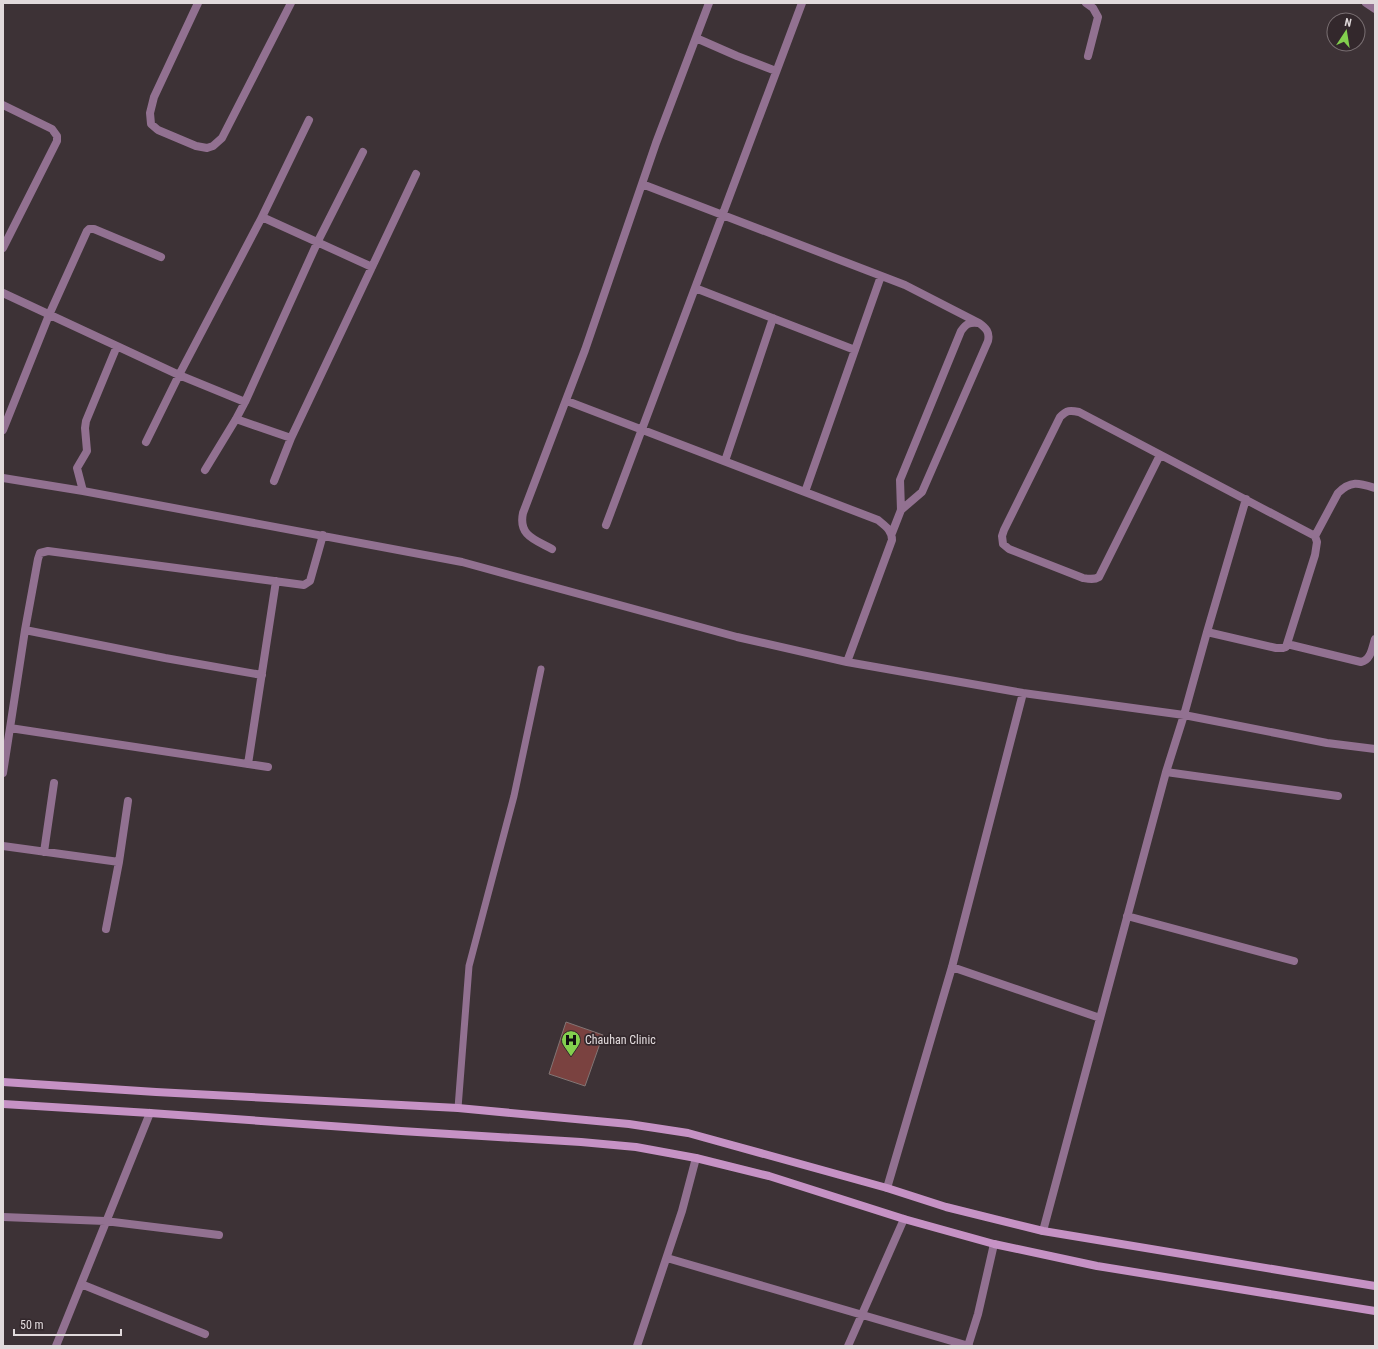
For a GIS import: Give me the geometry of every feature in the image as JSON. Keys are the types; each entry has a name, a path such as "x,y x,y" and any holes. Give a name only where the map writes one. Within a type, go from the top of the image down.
{"main road":[{"path":"3,1082 458,1108 607,1122 688,1133 887,1188 946,1207 1043,1231 1375,1286"},
{"path":"3,1104 150,1112 636,1147 696,1158 769,1176 904,1219 994,1244 1097,1266 1375,1311"}],"street":[{"path":"198,3 154,97 150,112 151,124 158,130 196,146 207,148 213,146 222,138 291,3"},
{"path":"552,549 530,536 524,530 522,519 567,401 656,143 709,3"},
{"path":"606,525 776,71 785,52 802,3"},
{"path":"1086,3 1094,8 1098,17 1088,56"},
{"path":"1366,3 1375,9"},
{"path":"696,38 776,71"},
{"path":"3,105 52,129 58,136 57,141 3,248"},
{"path":"146,442 179,375 262,217 309,120"},
{"path":"205,470 245,402 318,241 363,152"},
{"path":"274,481 291,438 416,174"},
{"path":"642,184 905,285 986,328 989,334 988,342 922,492 901,510"},
{"path":"262,217 318,241 372,267"},
{"path":"3,430 49,315 85,234 89,229 94,229 161,257"},
{"path":"805,492 881,276"},
{"path":"695,288 855,350"},
{"path":"3,293 179,375 245,402"},
{"path":"725,461 773,318"},
{"path":"847,662 892,540 892,533 901,510 900,480 961,331 964,326 970,322 978,323"},
{"path":"83,491 77,468 86,451 86,421 117,346"},
{"path":"567,401 878,520 892,533"},
{"path":"1160,454 1099,577 1091,580 1084,578 1009,549 1003,544 1002,536 1004,530 1060,417 1066,411 1071,410 1079,412 1160,454 1246,499 1315,536 1317,542 1315,556 1287,644 1283,648 1207,632"},
{"path":"236,419 291,438"},
{"path":"3,478 83,491 462,562 737,637 847,662 1023,693 1184,716 1327,743 1375,749"},
{"path":"1315,536 1338,493 1344,488 1349,484 1357,483 1375,488"},
{"path":"1043,1231 1166,772 1184,716 1246,499"},
{"path":"3,773 25,630 40,553 48,551 300,585 307,584 312,576 323,535"},
{"path":"248,764 276,581"},
{"path":"25,630 165,658 262,675"},
{"path":"1287,644 1361,662 1368,658 1375,639"},
{"path":"887,1188 952,967 1023,693"},
{"path":"10,728 268,767"},
{"path":"1166,772 1338,796"},
{"path":"44,852 54,782"},
{"path":"106,929 119,862 128,801"},
{"path":"3,846 119,862"},
{"path":"1127,916 1294,961"},
{"path":"952,967 1100,1018"},
{"path":"56,1346 150,1112"},
{"path":"637,1346 682,1211 696,1158"},
{"path":"3,1218 105,1221 219,1235"},
{"path":"848,1346 863,1315 904,1219"},
{"path":"667,1258 969,1346 994,1244"},
{"path":"81,1284 205,1334"}],"lane":[{"path":"458,1108 470,966 514,796 541,669"}],"building":[{"path":"566,1022 603,1035 585,1086 549,1074"}],"place":[{"name":"Chauhan Clinic","path":"571,1057"}]}
